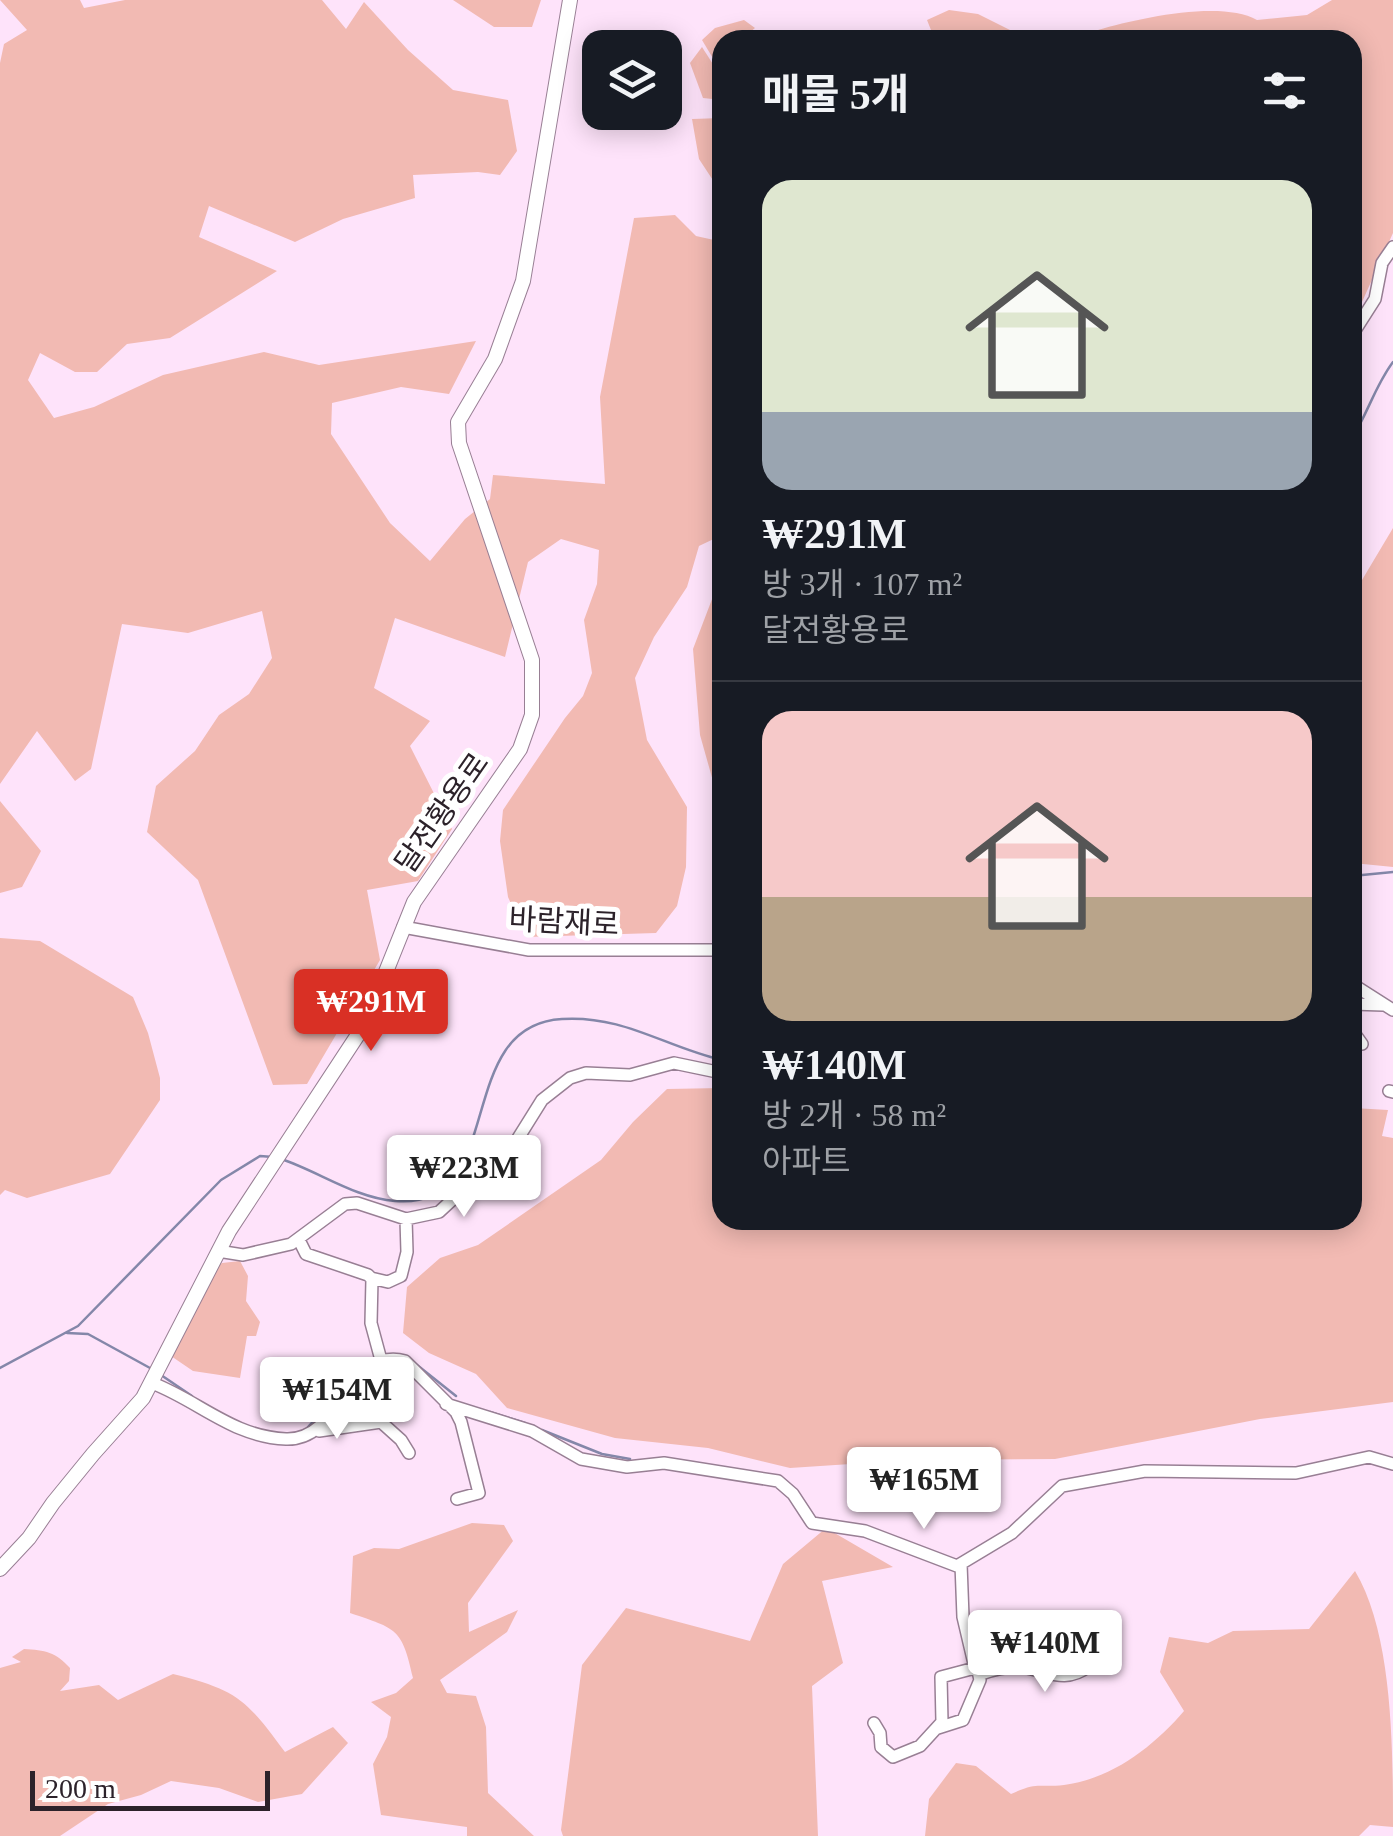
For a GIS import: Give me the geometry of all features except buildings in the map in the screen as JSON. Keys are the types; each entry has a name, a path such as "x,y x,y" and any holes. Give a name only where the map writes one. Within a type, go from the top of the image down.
{"main road":[{"name":"달전황용로","path":"0,1568 143,1398 218,1252 365,1024 414,902 520,749 532,715 532,660 458,443 458,422 494,359 523,281 570,0"}],"street":[{"path":"1362,319 1375,299 1382,264 1393,247"},
{"name":"바람재로","path":"403,926 530,950 712,950"},
{"path":"1362,990 1390,1008"},
{"path":"1362,1005 1390,1008"},
{"path":"218,1252 260,1253 298,1240 345,1204 358,1203 406,1219 430,1216 450,1205 516,1140 542,1100 570,1078 586,1072 630,1075 674,1063 712,1071"},
{"path":"298,1240 306,1254 388,1282 401,1276 406,1219"},
{"path":"371,1278 371,1323 379,1357"},
{"path":"379,1357 406,1361 461,1422 478,1493 457,1499"},
{"path":"319,1431 379,1357"},
{"path":"156,1375 237,1430 288,1439 381,1422 402,1440 409,1452"},
{"path":"446,1404 532,1431 581,1460 627,1467 664,1463 778,1481 812,1523 865,1531 957,1566 1012,1533 1062,1486 1145,1471 1296,1474 1369,1457 1393,1464"},
{"path":"936,1728 963,1720 978,1671 963,1617 962,1564"},
{"path":"874,1724 880,1733 881,1748 893,1756 920,1746 942,1722 941,1677 1022,1667 1040,1674 1077,1675 1089,1666"}],"shaded area":[{"path":"0,0 80,0 84,8 125,0 322,0 346,29 364,2 408,50 453,90 508,100 517,151 500,175 413,175 415,198 343,219 295,242 209,206 199,237 277,271 170,338 127,344 97,372 75,372 40,353 28,380 54,418 94,407 163,375 264,352 319,365 476,341 449,394 401,387 332,403 331,434 390,523 430,561 465,519 490,499 493,475 605,484 600,397 634,218 675,215 696,236 712,240 712,540 699,546 687,587 654,637 635,678 647,740 687,807 686,867 677,906 656,933 526,937 508,897 500,841 503,810 583,696 592,673 584,620 597,584 599,550 561,539 528,562 505,657 395,618 374,688 430,721 410,746 452,829 418,881 367,890 380,960 307,1084 273,1085 198,880 147,832 156,786 195,751 219,715 249,694 272,658 262,611 188,633 122,624 91,769 75,781 37,731 0,784 0,63 4,44 27,30"},
{"path":"453,0 541,0 532,27 494,27"},
{"path":"1332,0 1393,0 1393,233 1362,302 1362,30 1098,30 1157,16 1202,11 1242,14 1257,20 1307,15"},
{"path":"949,10 978,14 1010,30 931,30 927,20"},
{"path":"744,20 755,28 713,30"},
{"path":"712,31 712,57 702,40"},
{"path":"702,47 712,63 712,99 703,98 690,63"},
{"path":"712,118 712,179 699,159 692,119"},
{"path":"1393,528 1393,867 1362,864 1362,580"},
{"path":"712,599 712,778 700,735 693,649"},
{"path":"0,801 41,851 22,887 0,893"},
{"path":"0,938 40,941 133,997 160,1078 160,1100 110,1174 27,1198 5,1190 0,1195"},
{"path":"712,1088 712,1230 1362,1230 1362,1109 1388,1110 1382,1136 1393,1138 1393,1402 1260,1419 1055,1459 911,1460 790,1468 708,1448 615,1438 507,1408 476,1374 429,1353 403,1333 407,1287 440,1258 478,1245 601,1160 667,1089"},
{"path":"240,1261 248,1276 246,1301 260,1322 256,1336 247,1336 240,1378 193,1371 171,1356 216,1268 222,1263"},
{"path":"472,1523 504,1525 513,1541 468,1603 469,1632 518,1610 507,1632 440,1680 447,1693 476,1696 486,1727 488,1793 534,1836 467,1836 467,1827 381,1815 373,1764 387,1737 391,1717 371,1702 396,1693 413,1678 405,1649 395,1633 350,1613 353,1556 374,1548 399,1549"},
{"path":"826,1528 893,1567 822,1581 843,1663 812,1686 818,1836 563,1836 582,1665 626,1608 750,1641 783,1564"},
{"path":"1355,1571 1368,1597 1384,1659 1391,1729 1393,1827 1370,1825 1359,1836 925,1836 929,1799 956,1763 976,1766 1011,1794 1033,1786 1064,1785 1099,1776 1146,1748 1184,1711 1160,1672 1169,1637 1208,1643 1233,1631 1309,1629"},
{"path":"24,1649 50,1653 70,1668 69,1681 60,1691 99,1685 118,1700 173,1674 212,1685 238,1699 285,1752 333,1727 348,1743 302,1794 258,1802 219,1788 171,1781 108,1804 60,1836 0,1836 0,1668 21,1662 12,1657"}],"waterway":[{"path":"1362,421 1393,362"},
{"path":"1362,875 1393,872"},
{"path":"281,1159 380,1199 431,1196 454,1178 469,1149 490,1082 505,1051 527,1029 562,1019 625,1027 712,1057"},
{"path":"0,1368 78,1326 221,1180 260,1156 273,1157"},
{"path":"67,1333 88,1334 150,1368"},
{"path":"383,1355 399,1355"},
{"path":"362,1368 375,1357"},
{"path":"407,1357 456,1396"},
{"path":"161,1375 192,1396"},
{"path":"308,1427 350,1381"},
{"path":"490,1412 525,1423"},
{"path":"542,1430 602,1454 630,1459"}]}
